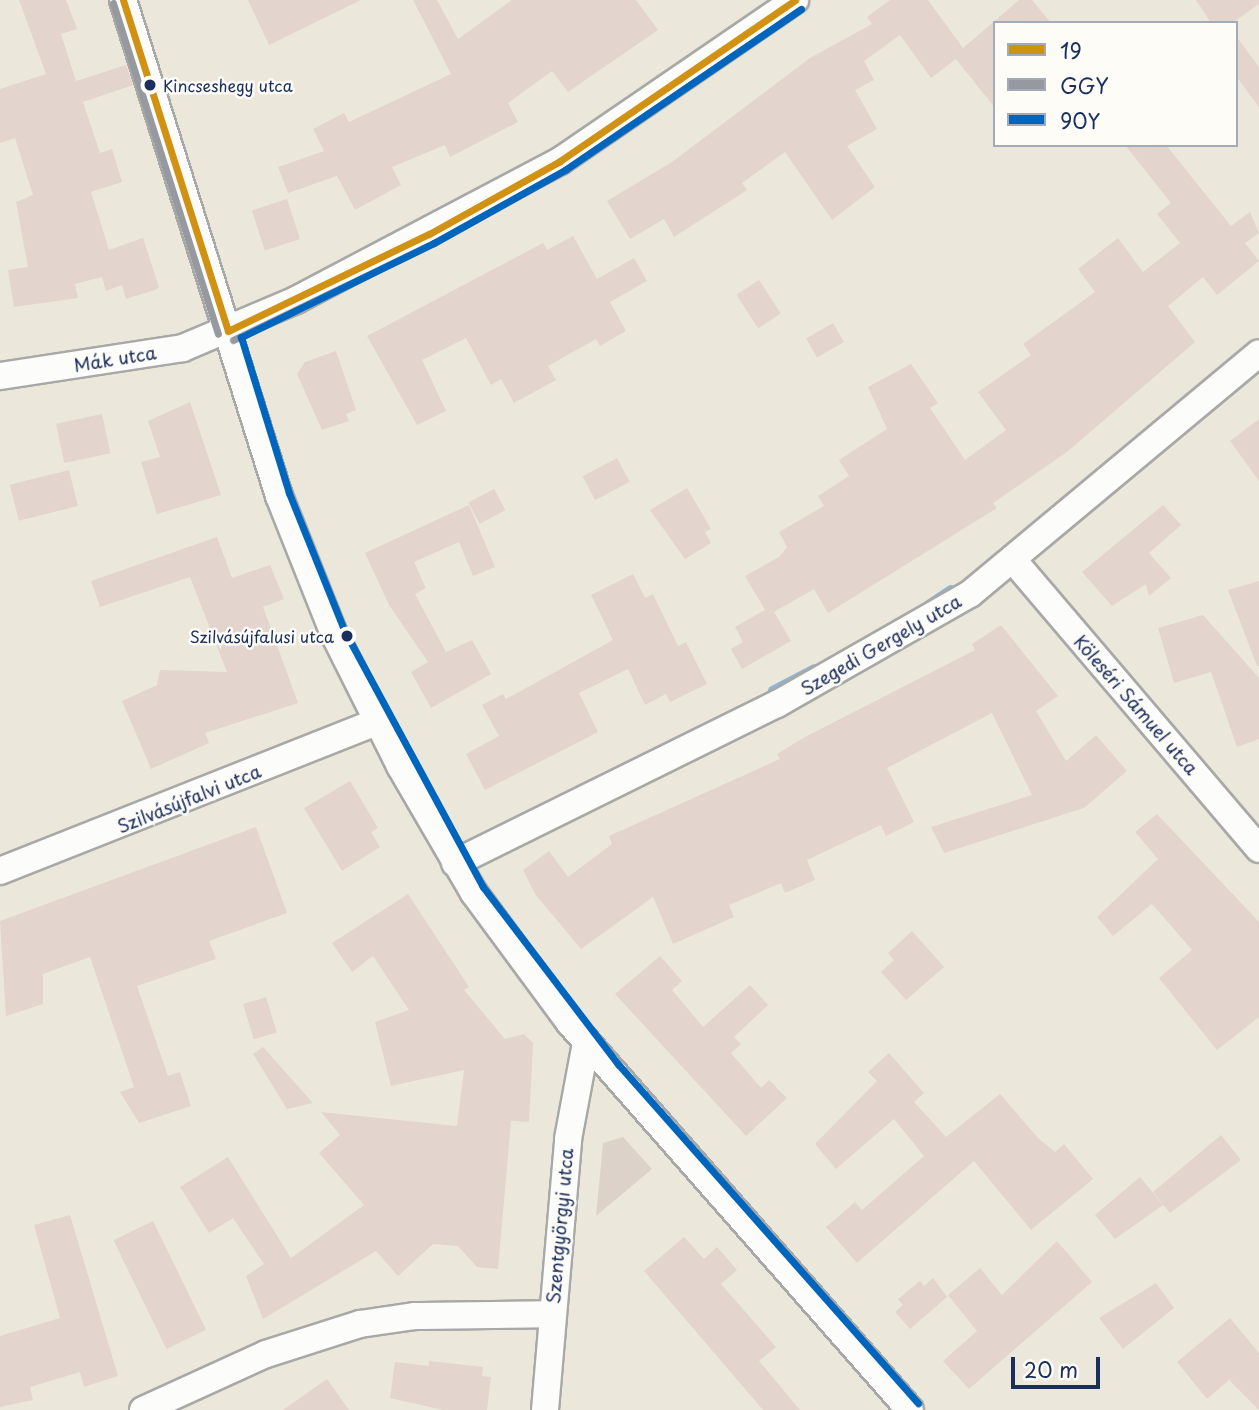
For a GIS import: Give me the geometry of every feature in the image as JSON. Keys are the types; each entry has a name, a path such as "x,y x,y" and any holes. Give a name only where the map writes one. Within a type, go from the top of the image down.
{"street":[{"path":"123,0 306,568 377,722 455,863 586,1043 911,1410"},
{"path":"228,331 418,240 560,161 795,0"},
{"name":"Mák utca","path":"0,376 167,351 228,331"},
{"name":"Szegedi Gergely utca","path":"455,863 866,656 1014,561 1259,353"},
{"name":"Köleséri Sámuel utca","path":"1014,561 1259,849"},
{"name":"Szilvásújfalvi utca","path":"0,871 377,722"},
{"name":"Szentgyörgyi utca","path":"545,1410 568,1139 586,1043"},
{"path":"143,1410 266,1354 360,1324 423,1315 552,1314"}],"shaded area":[{"path":"623,1137 652,1169 596,1216 603,1143"}],"building":[{"path":"19,0 66,0 77,29 61,34 76,81 126,65 133,85 83,102 100,153 112,149 122,182 91,192 109,250 143,238 159,287 155,290 126,299 122,285 106,291 102,277 75,284 78,298 14,307 8,270 28,267 16,202 33,195 15,138 0,143 0,89 46,74"},
{"path":"248,0 361,0 269,45"},
{"path":"413,0 437,0 458,39 512,0 636,0 658,30 568,92 552,71 508,103 518,122 450,157 445,145 392,167 401,185 355,210 337,176 288,193 278,167 324,151 313,129 344,113 349,122 451,74"},
{"path":"890,0 928,0 963,48 993,22 993,105 956,59 931,78 900,35 864,61 874,80 855,90 877,129 847,146 875,187 832,220 785,152 742,183 747,190 674,237 664,219 630,239 607,201 672,162 810,58 872,24 867,17"},
{"path":"1019,0 1032,0 1049,21 994,21"},
{"path":"1196,0 1259,0 1259,4 1235,21 1210,21"},
{"path":"1238,39 1259,67 1259,107 1238,79"},
{"path":"1127,147 1168,147 1231,226 1250,212 1259,233 1245,243 1259,261 1217,295 1203,277 1168,306 1195,342 1067,452 993,503 997,508 828,613 814,589 774,612 791,641 742,669 731,649 743,642 735,627 765,610 745,576 779,557 787,547 779,532 824,506 818,496 849,476 839,460 887,429 868,387 911,364 938,403 930,408 965,460 1006,430 978,392 1031,355 1023,344 1095,292 1078,269 1118,238 1143,272 1180,243 1157,214 1171,203"},
{"path":"287,199 300,239 265,250 252,210"},
{"path":"573,236 597,279 634,258 647,281 610,302 626,331 600,346 596,339 548,366 556,380 514,403 501,379 491,385 466,338 422,360 446,411 417,425 367,336 543,243 547,250"},
{"path":"759,280 781,314 758,328 736,295"},
{"path":"833,323 844,342 817,358 806,338"},
{"path":"336,351 356,410 346,414 349,421 322,430 297,374 305,362"},
{"path":"190,402 221,495 157,514 141,462 160,457 148,421"},
{"path":"102,414 110,453 64,463 56,424"},
{"path":"1259,419 1259,481 1230,441"},
{"path":"617,458 630,482 595,500 583,476"},
{"path":"69,470 78,506 19,521 10,485"},
{"path":"687,488 711,529 705,532 711,543 685,559 650,510"},
{"path":"494,489 505,510 480,524 468,503"},
{"path":"469,505 495,567 473,576 459,542 414,562 426,588 415,594 446,652 472,640 491,674 431,708 411,672 428,662 389,605 365,553"},
{"path":"1163,505 1181,525 1149,553 1171,578 1149,596 1146,584 1112,606 1082,572"},
{"path":"217,537 232,578 270,565 284,599 263,607 298,703 205,733 209,743 151,769 122,701 157,685 160,670 227,672 190,577 100,607 91,581"},
{"path":"633,574 645,598 653,594 678,646 686,642 707,684 670,702 666,694 645,705 628,669 579,693 598,732 485,790 466,754 499,736 482,705 503,694 506,699 613,640 591,595"},
{"path":"1259,581 1259,666 1257,666 1228,590"},
{"path":"1203,615 1259,678 1259,739 1237,747 1211,672 1174,683 1158,628"},
{"path":"1001,625 1058,696 1036,711 1066,761 1096,735 1127,771 1084,808 944,853 931,827 1032,795 992,713 887,768 914,822 886,836 881,825 807,860 815,880 785,893 781,883 729,905 734,917 673,944 653,897 581,949 535,894 523,870 549,851 568,877 612,844 609,836 780,759 777,754 805,737 975,650 972,644"},
{"path":"350,781 378,828 371,832 380,847 342,871 304,808"},
{"path":"1157,814 1259,922 1259,1017 1217,1050 1159,978 1192,950 1152,904 1113,936 1097,917 1158,859 1135,832"},
{"path":"256,827 287,913 209,941 216,959 137,986 168,1076 180,1072 191,1106 139,1123 120,1092 134,1087 90,957 43,974 43,1004 6,1016 0,921"},
{"path":"408,894 469,987 464,990 505,1039 524,1034 533,1043 529,1122 511,1121 498,1269 477,1267 458,1246 433,1244 398,1276 376,1251 263,1319 246,1276 264,1264 233,1218 209,1233 180,1187 228,1157 291,1258 364,1205 319,1153 340,1135 321,1112 457,1126 464,1070 391,1086 375,1022 409,1010 373,956 352,972 332,943"},
{"path":"912,931 944,967 906,1000 881,972 894,960 888,953"},
{"path":"660,956 682,981 672,990 703,1027 750,985 768,1005 734,1037 741,1044 731,1053 761,1088 769,1080 787,1098 746,1136 615,994"},
{"path":"266,997 277,1032 254,1039 243,1004"},
{"path":"263,1047 313,1103 287,1109 253,1054"},
{"path":"889,1053 924,1093 914,1102 946,1137 1000,1094 1039,1139 1055,1152 1064,1144 1093,1179 1031,1230 974,1161 857,1263 826,1227 855,1202 862,1210 924,1156 894,1119 836,1169 815,1144 877,1081 868,1072"},
{"path":"1221,1135 1241,1160 1170,1213 1153,1192"},
{"path":"1140,1177 1163,1205 1115,1239 1095,1215"},
{"path":"70,1215 118,1376 84,1387 80,1372 30,1387 33,1400 0,1407 0,1336 60,1318 34,1225"},
{"path":"153,1221 206,1330 166,1349 113,1240"},
{"path":"684,1237 704,1259 717,1247 737,1270 721,1284 776,1347 759,1361 800,1410 763,1410 644,1271"},
{"path":"1057,1241 1092,1282 969,1389 943,1361 977,1331 948,1295 980,1268 1002,1295"},
{"path":"933,1278 947,1297 910,1329 895,1312 903,1305 898,1299 920,1281 924,1286"},
{"path":"1156,1283 1174,1308 1123,1349 1099,1318"},
{"path":"1230,1318 1259,1353 1259,1410 1229,1380 1207,1399 1177,1362"},
{"path":"429,1361 483,1367 482,1376 491,1377 487,1410 443,1410 390,1398 395,1362 429,1366"},
{"path":"327,1379 349,1410 283,1410"}],"waterway":[{"path":"928,604 950,589"},
{"path":"772,690 814,668"}],"transit line":[{"name":"19","path":"123,0 228,331"},
{"name":"19","path":"228,331 429,234 560,161 795,0"},
{"name":"GGY","path":"113,3 218,334"},
{"name":"GGY","path":"233,340 434,243 565,170 801,9"},
{"name":"90Y","path":"801,9 565,170 434,243 241,337 289,493 344,630 483,887 618,1064 918,1403"}],"place":[{"name":"Kincseshegy utca","path":"150,85"},
{"name":"Szilvásújfalusi utca","path":"347,636"}]}
